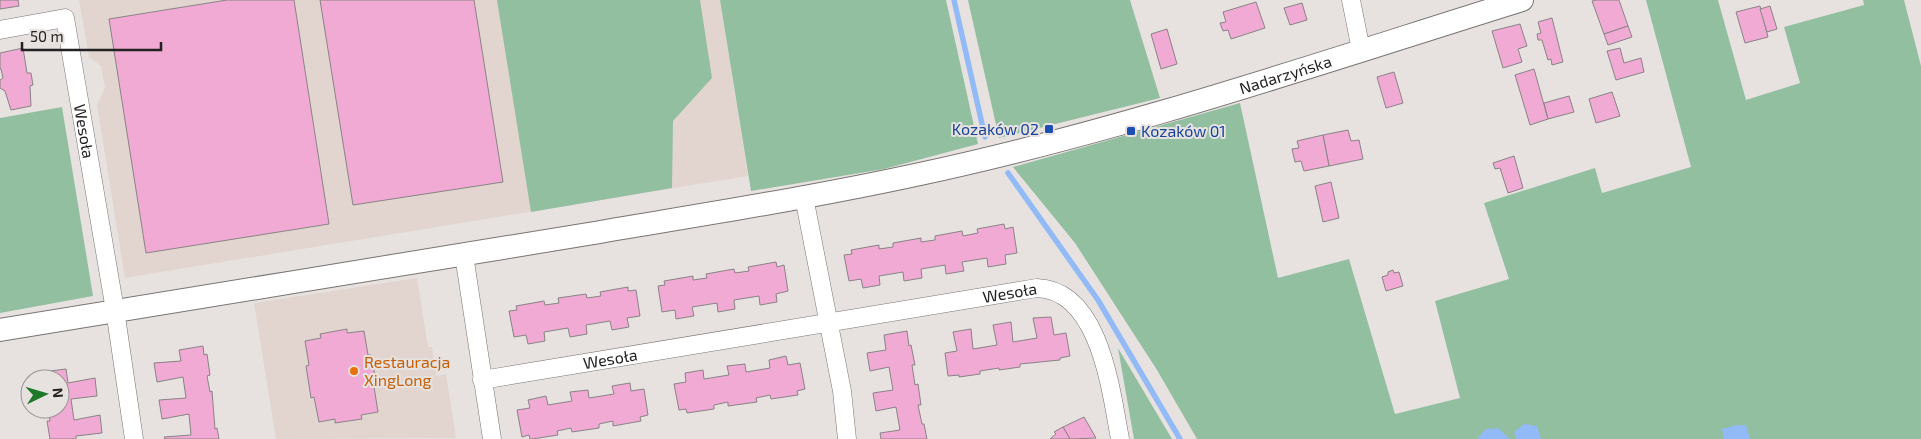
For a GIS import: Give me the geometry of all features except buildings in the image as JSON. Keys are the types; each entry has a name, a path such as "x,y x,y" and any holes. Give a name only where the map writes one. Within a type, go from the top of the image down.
{"street":[{"path":"1351,0 1361,50"},
{"name":"Nadarzyńska","path":"804,197 922,174 1047,144 1194,103 1522,0"},
{"name":"Wesoła","path":"0,30 65,18 115,310 134,439"},
{"path":"0,330 464,255 804,197 842,391 847,439"},
{"path":"464,255 492,439"},
{"name":"Wesoła","path":"482,380 1036,288 1049,288 1062,294 1076,305 1088,324 1100,350 1109,379 1120,439"}],"shaded area":[{"path":"79,0 720,0 748,176 125,278 97,105 105,88 101,66 89,57"},
{"path":"417,278 428,347 432,347 436,376 446,374 456,438 276,439 254,303"}],"green space":[{"path":"497,0 700,0 712,78 673,121 672,188 531,212"},
{"path":"720,0 946,0 978,144 884,169 751,191"},
{"path":"968,0 1130,0 1160,98 999,138"},
{"path":"1646,0 1718,0 1746,100 1800,83 1784,27 1864,5 1863,0 1904,0 1921,66 1921,439 1197,439 1157,370 1075,243 1013,167 1240,103 1278,278 1349,259 1395,414 1460,398 1435,301 1509,279 1484,203 1595,168 1602,193 1691,167"},
{"path":"62,107 93,296 0,313 0,118"},
{"path":"1118,348 1172,439 1134,439"}],"water":[{"path":"1524,424 1537,426 1541,439 1516,439 1514,432"},
{"path":"1746,425 1750,439 1724,439 1722,429"},
{"path":"1498,428 1510,439 1477,439 1486,429"}],"waterway":[{"path":"954,0 985,137"},
{"path":"1008,173 1098,300 1180,439"}],"place":[{"name":"Kozaków 02","path":"1049,129"},
{"name":"Kozaków 01","path":"1131,131"},
{"name":"Restauracja XingLong","path":"354,371"}]}
